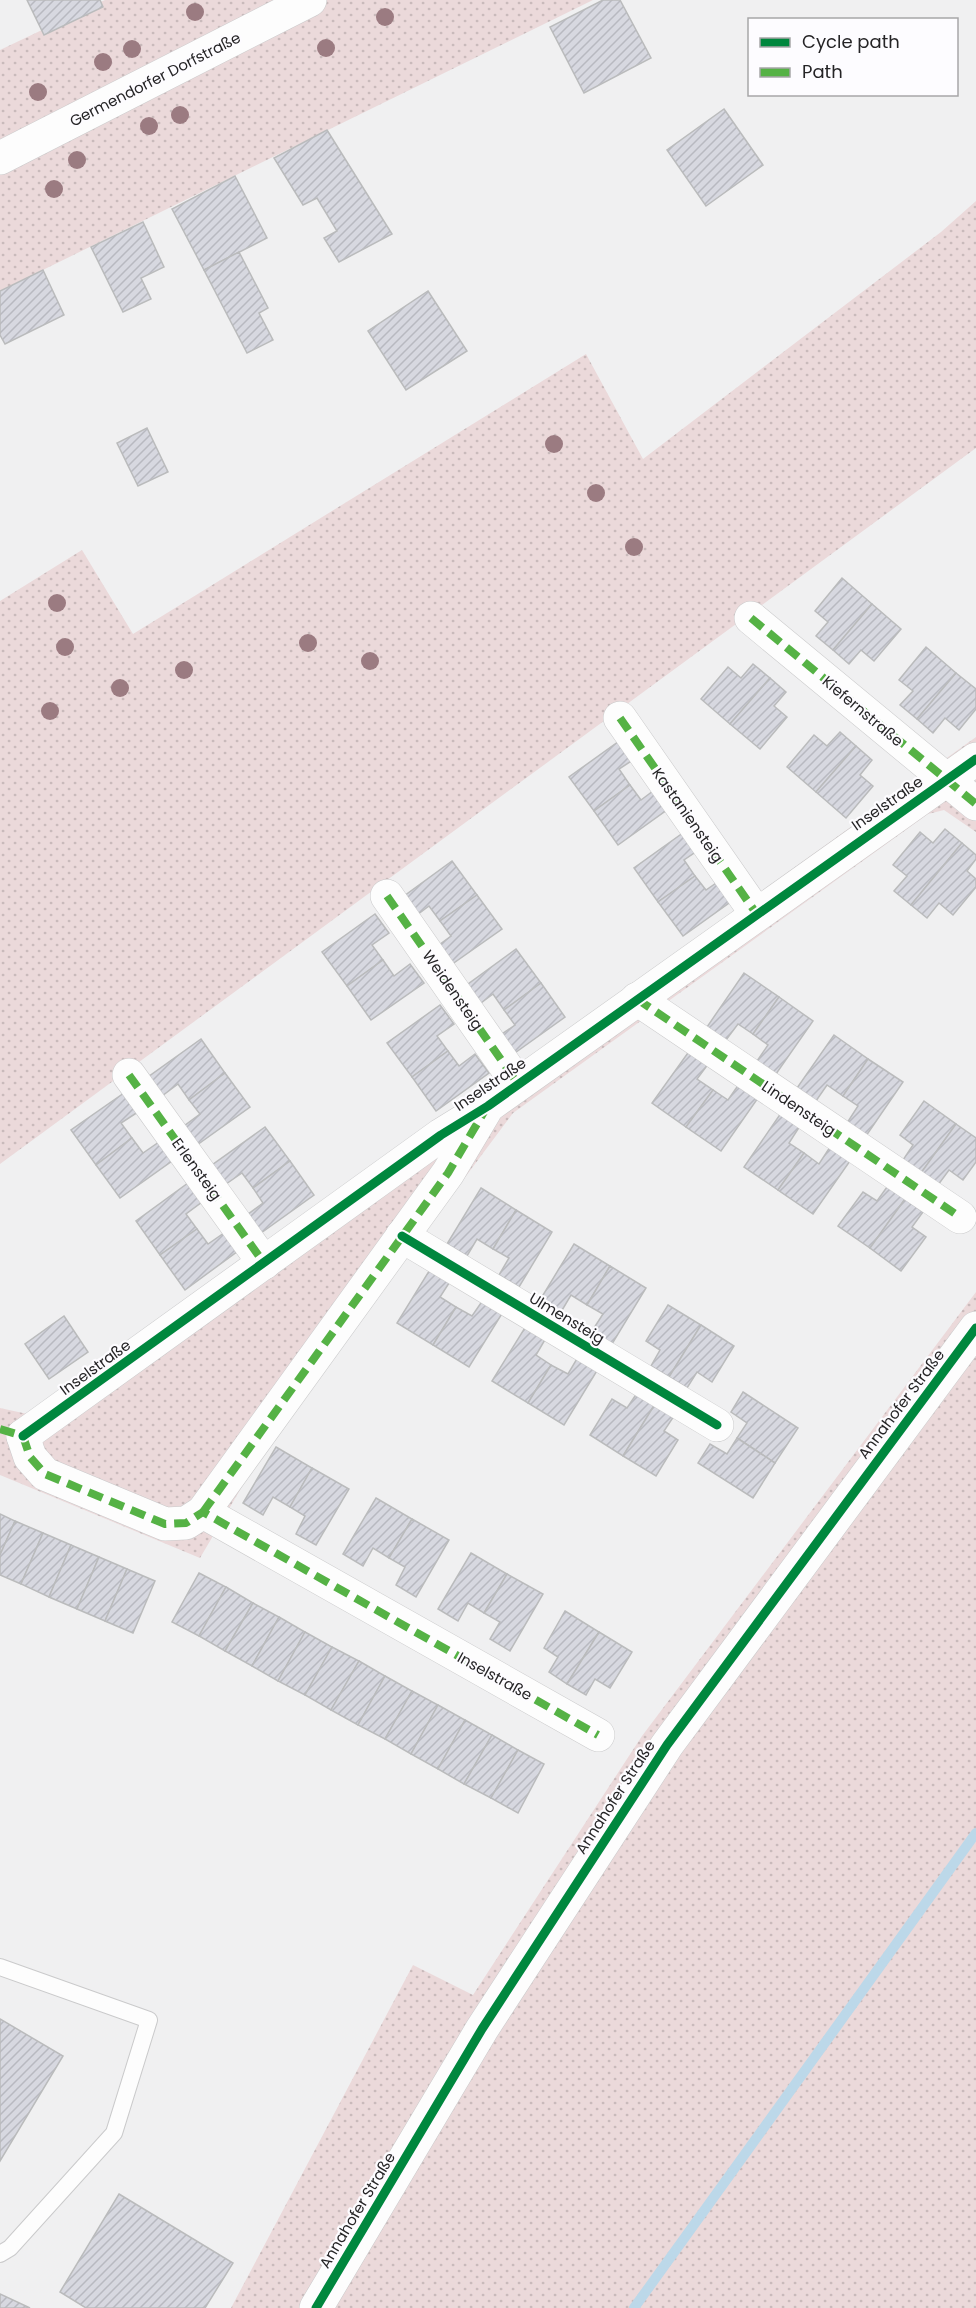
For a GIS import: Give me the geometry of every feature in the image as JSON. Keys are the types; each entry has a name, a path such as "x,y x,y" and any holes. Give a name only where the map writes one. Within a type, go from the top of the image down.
{"street":[{"name":"Germendorfer Dorfstraße","path":"0,158 310,0"},
{"name":"Kiefernstraße","path":"751,618 976,804"},
{"name":"Kastaniensteig","path":"620,718 756,913"},
{"name":"Inselstraße","path":"488,1106 448,1173 203,1512 186,1523 165,1524 56,1479 45,1474 12,1433 264,1263 441,1135 488,1106 756,913 976,759"},
{"name":"Weidensteig","path":"387,896 518,1084"},
{"name":"Lindensteig","path":"637,999 960,1217"},
{"name":"Erlensteig","path":"129,1075 264,1263"},
{"name":"Ulmensteig","path":"402,1236 717,1425"},
{"name":"Annahofer Straße","path":"316,2308 482,2029 667,1745 976,1328"},
{"name":"Inselstraße","path":"203,1512 598,1735"}],"lane":[{"path":"0,1967 149,2020 114,2133 10,2247 0,2254"}],"shaded area":[{"path":"105,0 593,0 0,291 0,50"},
{"path":"976,201 976,448 0,1164 0,601 82,550 133,634 586,354 643,459 941,232"},
{"path":"976,737 976,832 944,810 928,814 513,1113 270,1439 200,1558 0,1475 0,1408 32,1415"},
{"path":"976,1292 976,2308 231,2308 413,1965 473,1995 642,1736"}],"building":[{"path":"27,0 100,0 103,7 44,35"},
{"path":"603,0 620,0 651,58 584,93 550,27"},
{"path":"724,109 763,165 706,206 667,150"},
{"path":"327,130 392,234 339,262 324,238 337,231 317,198 303,205 274,158"},
{"path":"235,176 267,238 204,270 172,209"},
{"path":"143,222 164,267 141,278 151,299 123,312 91,247"},
{"path":"239,252 268,308 259,313 273,340 247,353 204,270"},
{"path":"43,270 64,315 5,344 0,335 0,291"},
{"path":"428,291 467,351 406,390 368,331"},
{"path":"147,428 168,472 138,486 117,443"},
{"path":"842,578 872,604 833,650 816,636 828,622 815,611"},
{"path":"872,604 901,629 874,661 861,650 849,664 833,650"},
{"path":"926,647 956,673 917,719 900,705 913,691 899,680"},
{"path":"753,664 770,678 730,724 701,699 728,667 741,678"},
{"path":"956,673 976,689 976,709 959,730 945,718 933,733 917,719"},
{"path":"770,678 786,692 774,706 787,717 760,749 730,724"},
{"path":"840,732 856,746 816,792 787,767 814,735 827,746"},
{"path":"622,739 636,758 619,769 630,785 594,811 569,777"},
{"path":"856,746 872,760 860,775 873,786 846,818 816,792"},
{"path":"630,785 641,800 657,788 671,807 618,845 594,811"},
{"path":"945,829 962,843 911,905 894,891 907,876 893,865 920,832 933,843"},
{"path":"687,830 700,849 684,860 695,876 658,902 634,868"},
{"path":"962,843 976,855 976,859 967,871 976,879 976,887 953,915 939,903 927,918 911,905"},
{"path":"452,861 477,895 440,921 429,906 413,918 400,899"},
{"path":"695,876 706,890 722,879 736,898 683,936 658,902"},
{"path":"477,895 502,929 448,967 435,948 451,936 440,921"},
{"path":"375,914 389,933 372,945 383,960 347,986 322,952"},
{"path":"516,949 541,983 504,1010 493,994 477,1006 464,987"},
{"path":"383,960 394,976 410,964 424,983 371,1020 347,986"},
{"path":"744,973 779,997 753,1034 738,1024 726,1040 707,1027"},
{"path":"541,983 565,1017 512,1055 499,1036 515,1025 504,1010"},
{"path":"779,997 813,1021 776,1074 757,1061 768,1045 753,1034"},
{"path":"440,1005 454,1024 437,1036 448,1051 412,1077 387,1043"},
{"path":"834,1035 868,1059 843,1096 827,1085 816,1101 797,1088"},
{"path":"201,1039 225,1073 189,1100 178,1084 162,1096 148,1077"},
{"path":"690,1050 709,1063 697,1079 713,1090 686,1127 652,1103"},
{"path":"448,1051 459,1066 475,1054 489,1073 436,1111 412,1077"},
{"path":"868,1059 903,1082 866,1136 847,1123 858,1106 843,1096"},
{"path":"225,1073 250,1107 197,1145 184,1126 200,1114 189,1100"},
{"path":"739,1084 758,1098 721,1151 686,1127 713,1090 728,1100"},
{"path":"124,1093 138,1112 121,1123 132,1138 96,1165 71,1130"},
{"path":"924,1101 956,1124 921,1173 903,1160 913,1145 900,1135"},
{"path":"781,1113 800,1126 789,1143 804,1153 778,1190 744,1167"},
{"path":"956,1124 976,1138 976,1162 963,1180 949,1170 938,1185 921,1173"},
{"path":"265,1127 290,1161 253,1188 242,1173 226,1184 212,1165"},
{"path":"132,1138 143,1153 159,1142 172,1161 120,1198 96,1165"},
{"path":"830,1147 850,1161 813,1214 778,1190 804,1153 819,1164"},
{"path":"290,1161 314,1195 261,1233 247,1215 263,1203 253,1188"},
{"path":"188,1183 202,1202 186,1214 197,1229 160,1255 136,1221"},
{"path":"887,1187 905,1199 870,1248 838,1226 863,1192 877,1201"},
{"path":"481,1188 516,1210 493,1249 477,1239 467,1256 447,1244"},
{"path":"905,1199 923,1212 912,1227 926,1237 901,1271 870,1248"},
{"path":"516,1210 552,1232 519,1287 499,1275 509,1258 493,1249"},
{"path":"197,1229 208,1244 224,1233 238,1251 185,1290 160,1255"},
{"path":"574,1244 610,1266 587,1305 571,1295 561,1312 540,1300"},
{"path":"610,1266 646,1288 612,1344 592,1331 603,1314 587,1305"},
{"path":"431,1268 451,1280 440,1297 456,1307 433,1345 397,1323"},
{"path":"483,1300 503,1312 469,1367 433,1345 456,1307 472,1316"},
{"path":"668,1305 701,1325 669,1377 651,1366 660,1350 646,1341"},
{"path":"64,1316 88,1352 49,1379 25,1344"},
{"path":"701,1325 734,1346 712,1382 697,1372 687,1388 669,1377"},
{"path":"526,1326 546,1338 536,1355 551,1365 528,1403 492,1381"},
{"path":"578,1357 598,1369 564,1425 528,1403 551,1365 568,1374"},
{"path":"743,1392 798,1428 775,1463 737,1438 747,1423 731,1412"},
{"path":"637,1393 655,1404 623,1456 590,1435 612,1399 627,1408"},
{"path":"655,1404 674,1416 664,1431 678,1440 656,1476 623,1456"},
{"path":"737,1438 775,1463 753,1498 698,1463 710,1444 727,1454"},
{"path":"276,1447 312,1468 290,1507 273,1497 263,1515 243,1503"},
{"path":"312,1468 349,1489 316,1545 296,1534 305,1516 290,1507"},
{"path":"376,1498 412,1519 389,1558 373,1548 363,1566 343,1554"},
{"path":"0,1514 15,1521 0,1555"},
{"path":"412,1519 449,1540 416,1597 396,1585 405,1567 389,1558"},
{"path":"15,1521 43,1533 21,1584 0,1575 0,1555"},
{"path":"43,1533 71,1545 49,1597 21,1584"},
{"path":"71,1545 99,1557 77,1609 49,1597"},
{"path":"471,1553 507,1574 484,1613 468,1603 458,1621 438,1609"},
{"path":"99,1557 127,1569 105,1621 77,1609"},
{"path":"127,1569 155,1581 133,1633 105,1621"},
{"path":"199,1573 226,1587 199,1636 172,1622"},
{"path":"507,1574 543,1594 510,1651 490,1639 500,1622 484,1613"},
{"path":"226,1587 253,1603 225,1651 199,1636"},
{"path":"253,1603 279,1617 252,1666 225,1651"},
{"path":"565,1611 599,1632 567,1684 549,1672 558,1657 544,1648"},
{"path":"279,1617 305,1632 278,1681 252,1666"},
{"path":"305,1632 332,1647 305,1695 278,1681"},
{"path":"599,1632 632,1652 610,1688 595,1679 586,1695 567,1684"},
{"path":"332,1647 359,1661 331,1710 305,1695"},
{"path":"359,1661 385,1676 358,1725 331,1710"},
{"path":"385,1676 412,1691 385,1739 358,1725"},
{"path":"412,1691 438,1705 411,1754 385,1739"},
{"path":"438,1705 465,1720 438,1769 411,1754"},
{"path":"465,1720 492,1735 464,1784 438,1769"},
{"path":"492,1735 518,1750 491,1798 464,1784"},
{"path":"518,1750 544,1764 518,1813 491,1798"},
{"path":"0,2019 63,2056 0,2161"},
{"path":"119,2194 233,2263 205,2308 86,2308 60,2292"},
{"path":"0,2294 30,2308 0,2308"}],"waterway":[{"path":"634,2308 976,1833"}],"marked path":[{"path":"751,618 976,804"},
{"path":"620,718 756,913"},
{"path":"387,896 518,1084"},
{"path":"637,999 960,1217"},
{"path":"129,1075 264,1263"},
{"path":"203,1512 448,1173 484,1112"},
{"path":"0,1429 23,1436"},
{"path":"23,1436 30,1457 45,1474 165,1524 186,1523 203,1512 598,1735"}],"cycle path":[{"path":"23,1436 441,1135 488,1106 976,759"},
{"path":"402,1236 717,1425"},
{"path":"316,2308 482,2029 667,1745 976,1328"}]}
